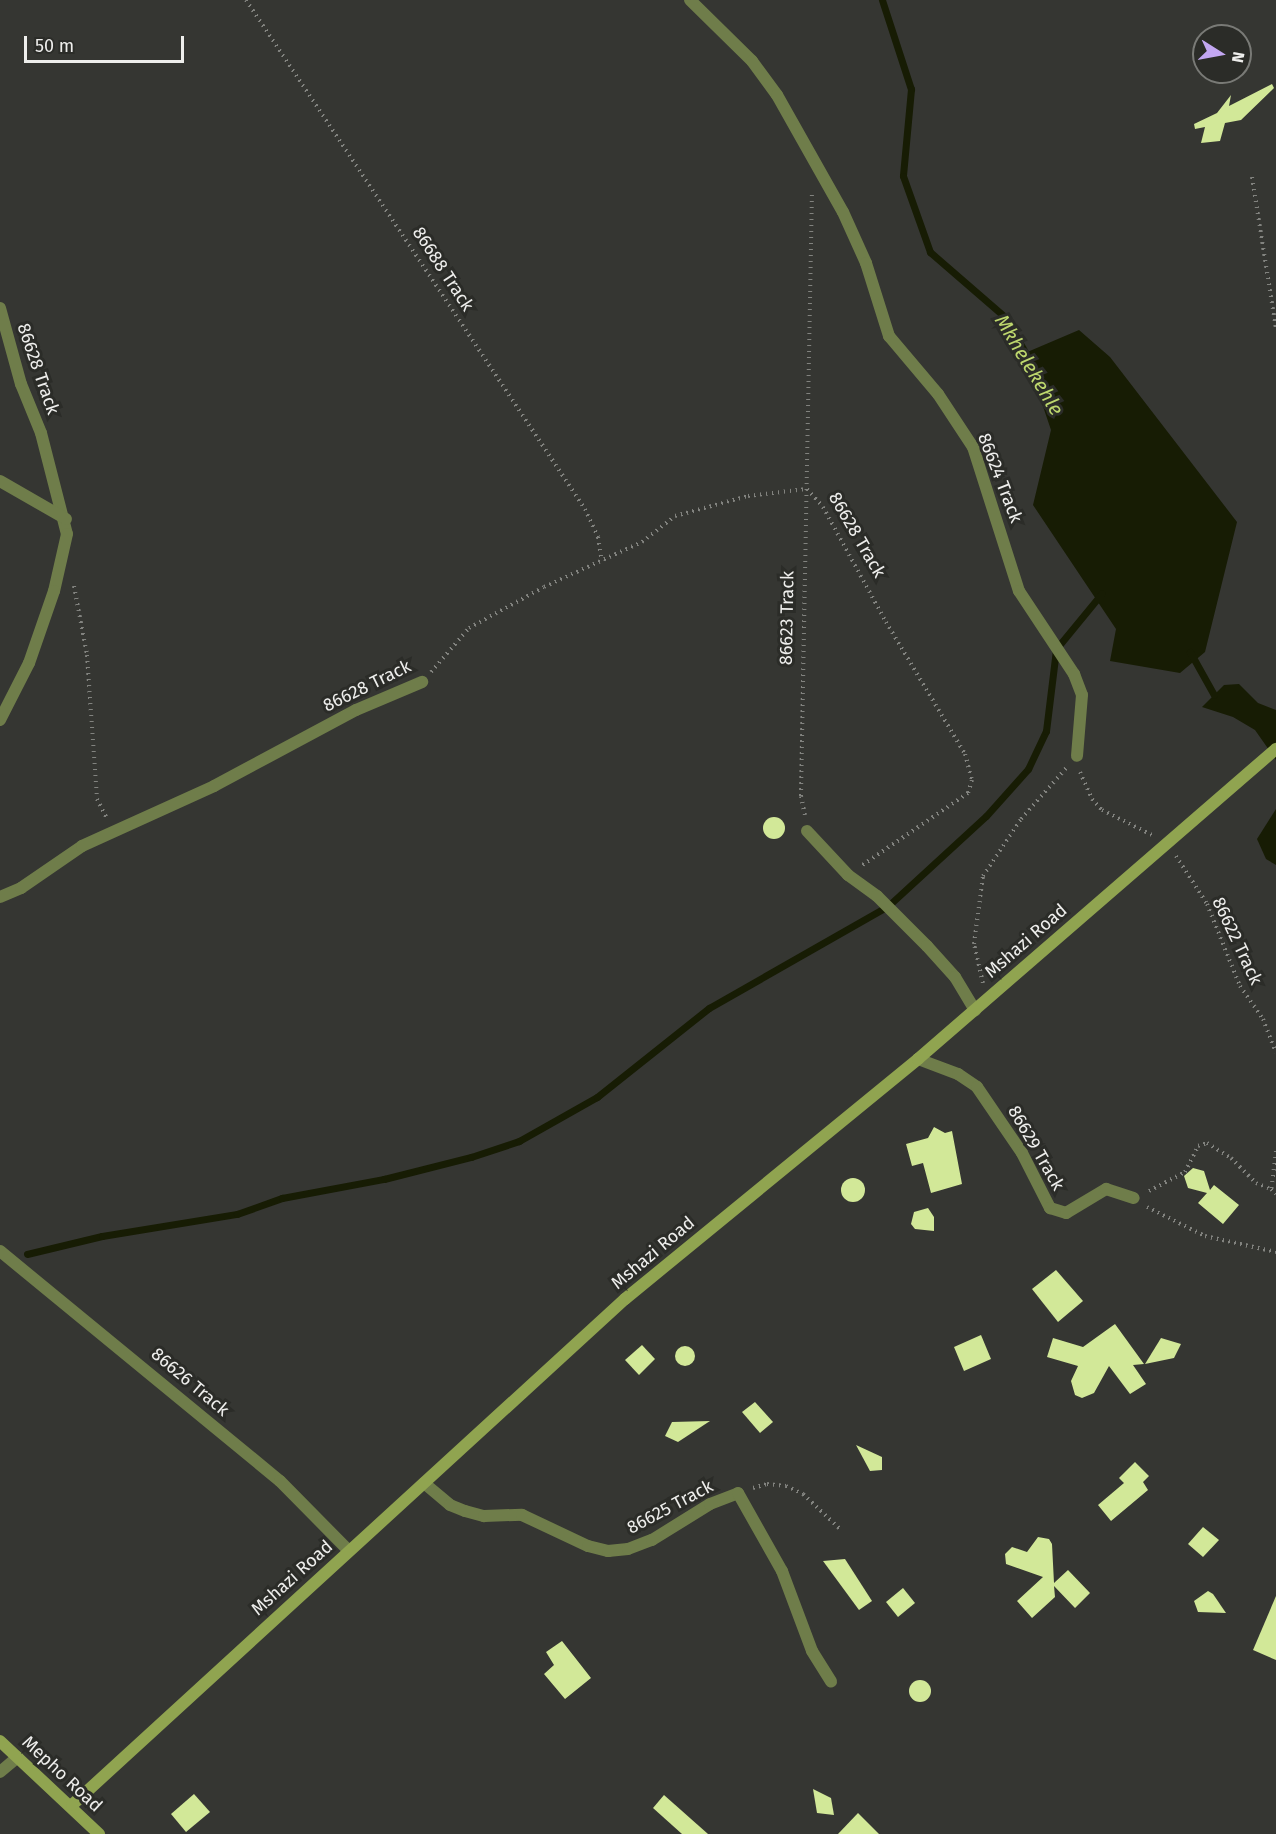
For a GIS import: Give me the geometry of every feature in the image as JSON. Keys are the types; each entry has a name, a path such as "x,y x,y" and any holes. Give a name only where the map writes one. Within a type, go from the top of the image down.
{"street":[{"name":"86624 Track","path":"690,0 752,61 777,95 866,264 889,336 938,394 973,447 1019,591 1074,675 1082,695 1083,718 1077,756"},
{"name":"86628 Track","path":"0,308 66,519 66,548 29,663 0,720"},
{"path":"0,481 66,519"},
{"name":"86628 Track","path":"0,897 28,883 82,846 214,786 356,710 422,682"},
{"name":"Mshazi Road","path":"72,1805 625,1299 918,1059 1276,749"},
{"path":"807,831 848,875 877,896 927,946 955,977 975,1010"},
{"name":"86629 Track","path":"918,1059 958,1074 977,1087 1022,1153 1043,1197 1057,1213 1076,1209 1106,1189 1134,1198"},
{"name":"86626 Track","path":"0,1251 279,1481 349,1551"},
{"name":"86625 Track","path":"424,1483 450,1505 465,1511 484,1516 522,1515 588,1546 608,1551 628,1549 652,1540 710,1504 738,1493 782,1570 812,1651 831,1682"},
{"name":"Mepho Road","path":"0,1741 72,1805 99,1834"},
{"path":"0,1772 18,1756"}],"path":[{"name":"86688 Track","path":"246,0 585,509 598,537 602,561"},
{"name":"86623 Track","path":"807,831 801,796 812,159"},
{"path":"1252,177 1276,328"},
{"name":"86628 Track","path":"422,682 469,628 544,587 642,542 675,516 748,496 807,489 823,507 886,622 965,754 972,780 968,793 848,875"},
{"path":"72,580 87,655 97,799 106,817 106,836"},
{"path":"1077,756 1082,781 1102,810 1168,842"},
{"path":"987,999 974,944 983,876 1021,819 1077,756"},
{"name":"86622 Track","path":"1168,842 1207,904 1240,986 1263,1019 1276,1053"},
{"path":"1276,1194 1257,1183 1231,1158 1207,1143 1198,1146 1185,1172 1134,1198 1159,1216 1205,1236 1276,1252"},
{"path":"1270,1189 1276,1151"},
{"path":"738,1493 766,1484 786,1485 803,1494 840,1529"}],"shaded area":[{"path":"1079,330 1110,357 1237,522 1205,652 1180,673 1110,661 1116,629 1033,505 1051,430 1025,353"},
{"path":"1239,684 1258,703 1276,710 1276,760 1255,730 1233,717 1202,707 1224,685"},
{"path":"1276,809 1276,865 1266,859 1257,839"}],"building":[{"path":"1272,84 1274,88 1241,120 1225,123 1220,141 1201,143 1205,127 1195,129 1194,124 1217,113 1231,95 1229,106"},
{"path":"770,817 778,817 785,824 785,832 778,839 770,839 763,832 763,824"},
{"path":"934,1127 945,1133 952,1131 962,1184 931,1193 923,1163 912,1166 906,1144 928,1138"},
{"path":"1193,1168 1204,1171 1210,1190 1214,1185 1239,1205 1223,1224 1198,1203 1207,1193 1188,1188 1184,1176"},
{"path":"853,1178 862,1181 865,1190 862,1199 853,1202 844,1199 841,1190 844,1181"},
{"path":"928,1208 934,1217 934,1231 915,1229 911,1224 914,1212"},
{"path":"1056,1270 1083,1301 1058,1322 1032,1289"},
{"path":"1115,1324 1144,1364 1133,1365 1146,1384 1130,1394 1109,1366 1094,1393 1082,1398 1075,1395 1071,1381 1078,1366 1047,1357 1053,1338 1083,1347"},
{"path":"981,1335 991,1359 964,1371 954,1347"},
{"path":"1161,1338 1181,1344 1174,1358 1145,1364"},
{"path":"642,1345 655,1359 639,1375 625,1360"},
{"path":"681,1346 689,1346 695,1352 695,1360 689,1366 681,1366 675,1360 675,1352"},
{"path":"755,1402 773,1422 760,1433 742,1412"},
{"path":"710,1421 678,1442 665,1436 672,1422"},
{"path":"856,1445 882,1457 882,1470 870,1471"},
{"path":"1135,1462 1149,1476 1143,1482 1148,1490 1111,1521 1098,1505 1124,1483 1119,1478"},
{"path":"1203,1527 1219,1540 1203,1557 1188,1544"},
{"path":"1038,1537 1049,1539 1052,1544 1054,1583 1068,1570 1090,1593 1075,1608 1054,1586 1055,1597 1032,1618 1017,1601 1043,1577 1006,1564 1005,1554 1012,1547 1027,1552"},
{"path":"845,1559 872,1601 859,1610 823,1561"},
{"path":"903,1588 915,1603 898,1617 886,1602"},
{"path":"1208,1591 1213,1594 1226,1613 1198,1612 1194,1601"},
{"path":"1276,1596 1276,1660 1253,1650"},
{"path":"562,1641 591,1678 565,1699 544,1674 554,1665 546,1652"},
{"path":"916,1680 924,1680 931,1687 931,1695 924,1702 916,1702 909,1695 909,1687"},
{"path":"813,1789 831,1798 834,1815 817,1813"},
{"path":"194,1794 210,1812 186,1832 171,1814"},
{"path":"664,1795 708,1834 682,1834 653,1808"},
{"path":"858,1813 879,1834 838,1834"}],"waterway":[{"name":"Mkhelekehle","path":"882,0 911,89 903,176 930,252 1005,317 1030,361"},
{"path":"27,1254 102,1236 237,1214 282,1198 384,1179 471,1157 519,1141 597,1097 709,1008 888,906 986,816 1028,769 1046,731 1056,649 1102,593"},
{"name":"Mkhelekehle","path":"1190,652 1214,695"}]}
